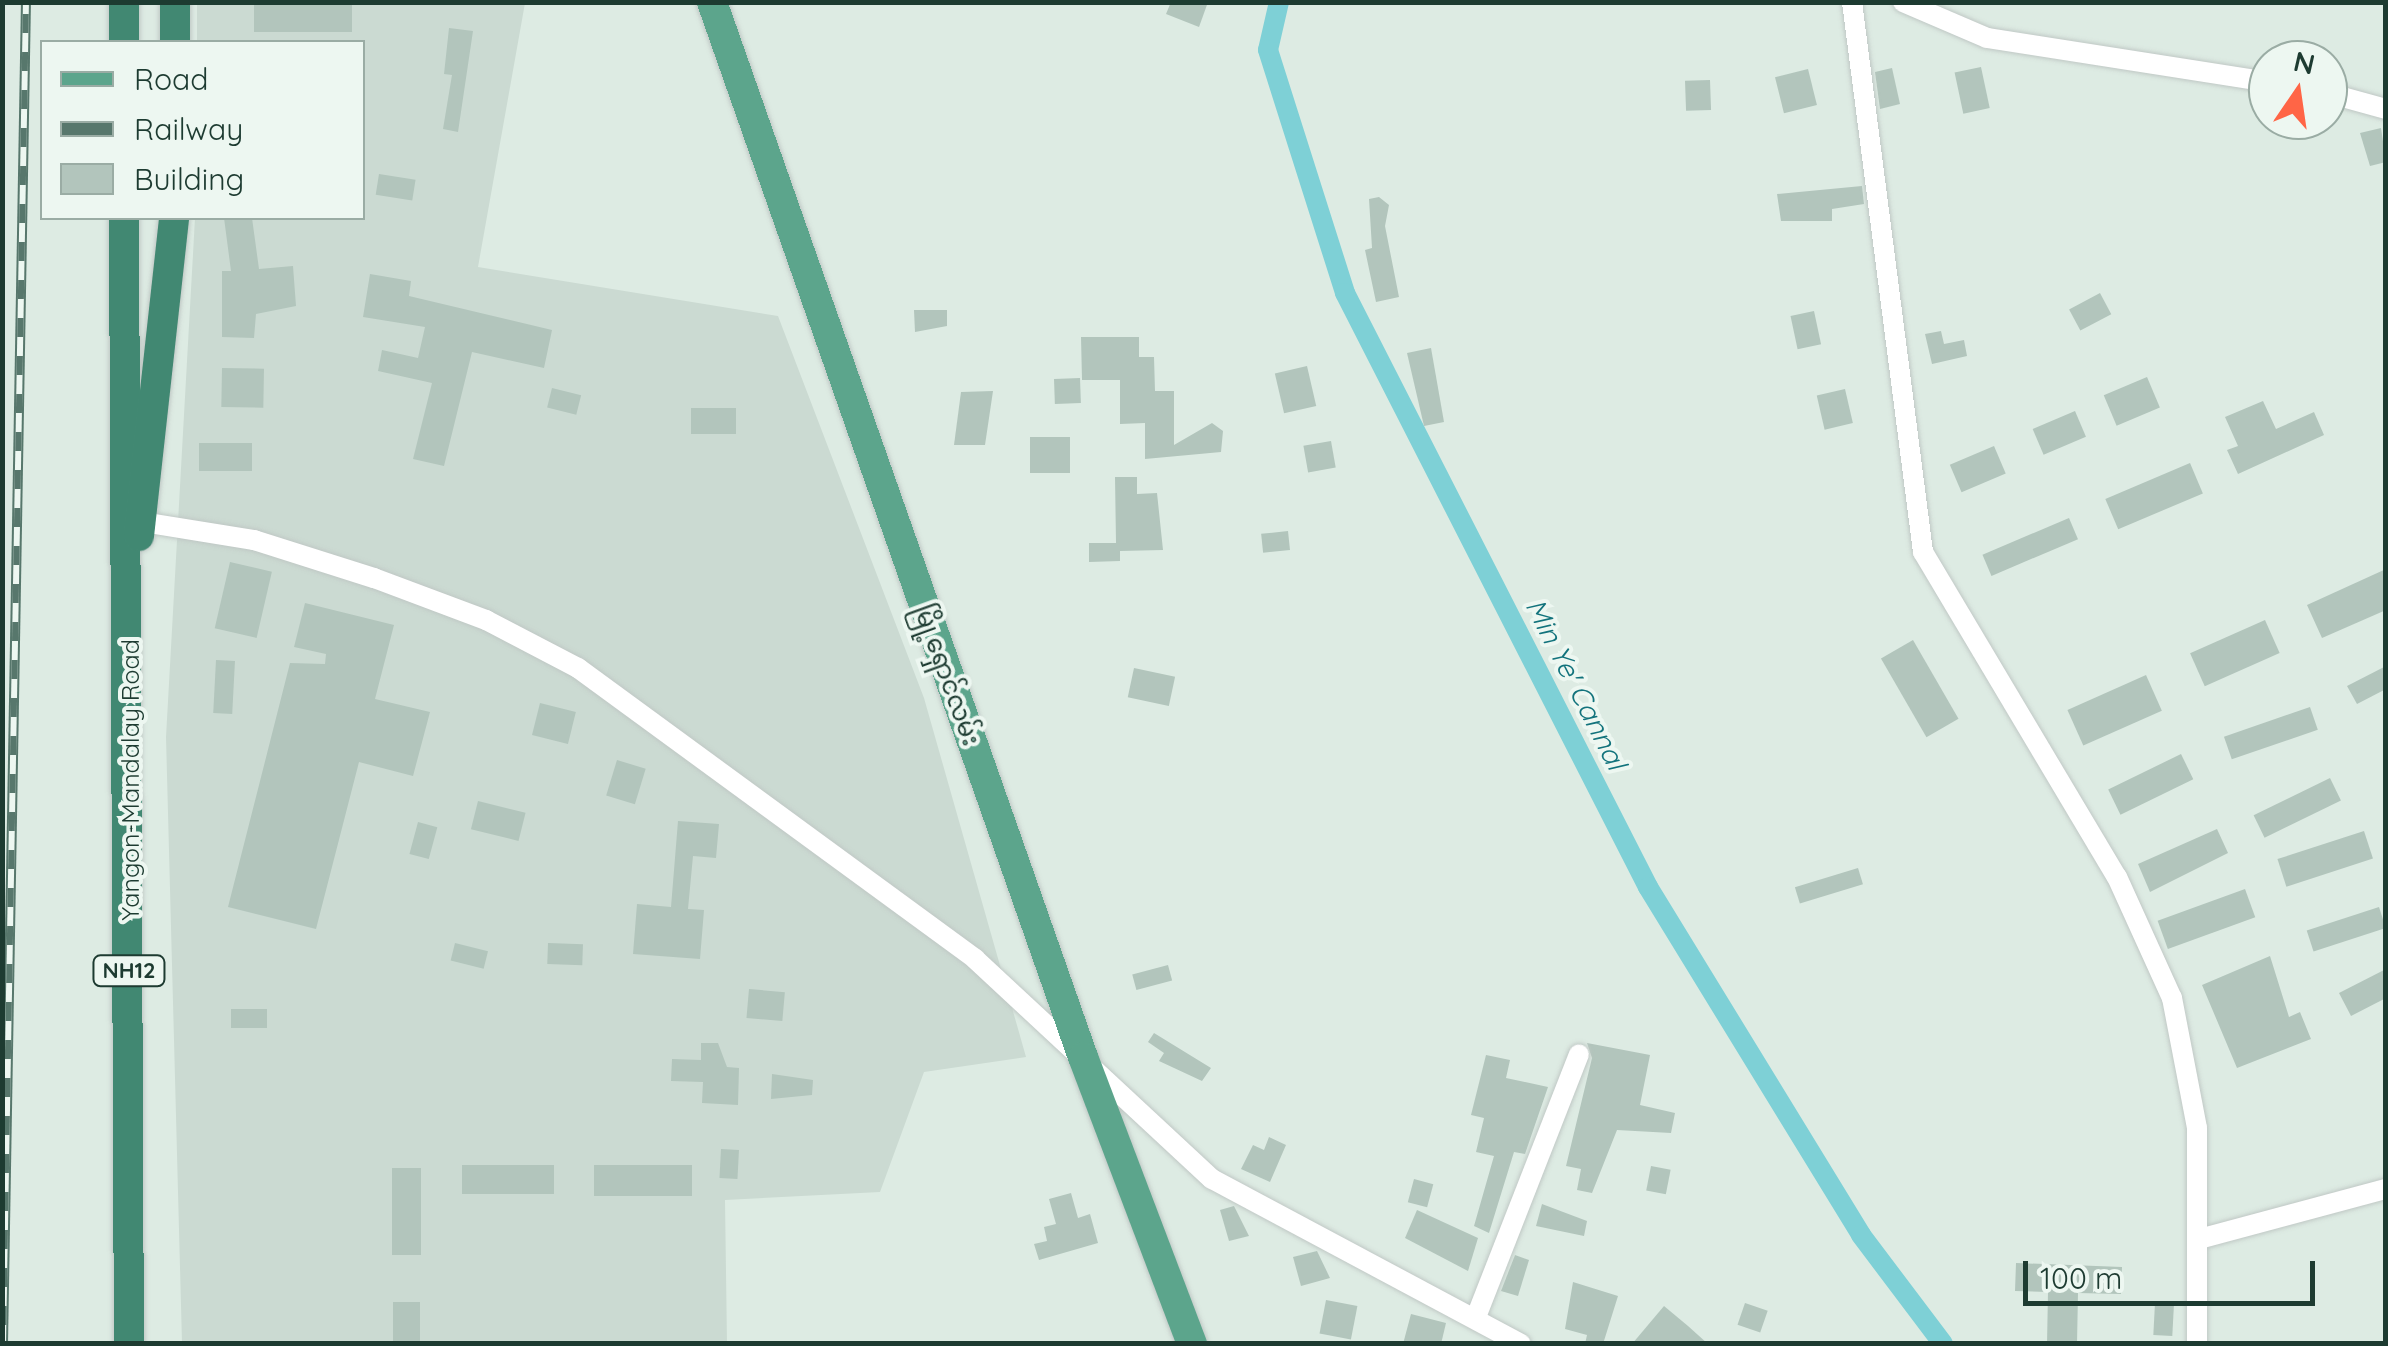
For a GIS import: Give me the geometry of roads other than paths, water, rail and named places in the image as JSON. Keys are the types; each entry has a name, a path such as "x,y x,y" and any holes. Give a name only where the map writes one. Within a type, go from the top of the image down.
{"highway":[{"path":"124,2 124,40"},
{"path":"175,2 175,40"},
{"name":"NH12","path":"124,220 132,521"},
{"name":"NH12","path":"132,521 174,220"},
{"name":"Yangon-Mandalay Road","path":"128,1344 132,521"}],"main road":[{"name":"မြို့ရှောင်လမ်း","path":"712,2 1083,1057 1192,1344"}],"street":[{"path":"1852,2 1923,552 2116,878 2172,998 2197,1128 2196,1344"},
{"path":"1904,2 1987,38 2248,79"},
{"path":"2348,99 2386,109"},
{"path":"132,521 254,540 374,578 486,620 578,668 975,959 1212,1180 1476,1316 1521,1344"},
{"path":"1476,1316 1579,1054"},
{"path":"2199,1240 2386,1189"}],"waterway":[{"name":"Min Ye' Cannal","path":"1279,2 1268,50 1345,293 1648,887 1861,1235 1943,1344"}],"railway":[{"path":"3,1344 26,2"}]}
